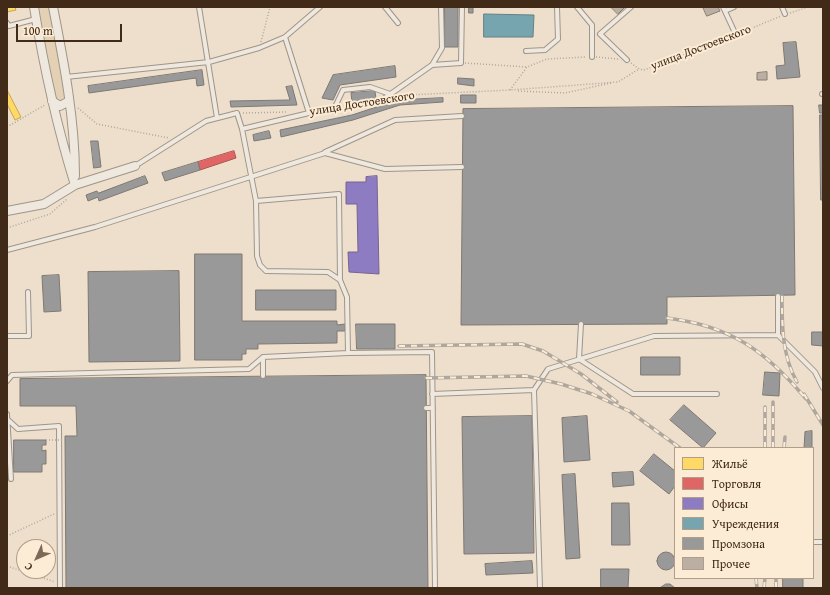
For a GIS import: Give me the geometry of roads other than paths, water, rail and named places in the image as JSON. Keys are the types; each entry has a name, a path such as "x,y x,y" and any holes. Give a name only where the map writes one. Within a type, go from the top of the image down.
{"street":[{"path":"34,7 52,101 75,185"},
{"path":"52,7 66,77 75,150 75,185"},
{"path":"52,101 60,106 69,101"},
{"path":"7,211 44,204 75,185 135,166"}],"lane":[{"path":"199,7 217,118"},
{"path":"66,77 209,62 259,48 285,37 320,7"},
{"path":"385,7 398,23"},
{"path":"382,100 432,65 442,48 441,7"},
{"path":"432,65 461,63 462,7"},
{"path":"526,51 545,50 558,39 557,7"},
{"path":"577,7 600,34 627,60"},
{"path":"600,34 631,7"},
{"path":"734,7 724,9 736,35"},
{"path":"782,7 785,14"},
{"path":"7,31 8,24 36,19"},
{"path":"592,25 592,57"},
{"path":"242,130 309,113 285,37"},
{"path":"333,110 343,90 370,87 390,94"},
{"path":"135,166 206,122 237,113 242,130 256,201 257,256 260,265 266,270 328,272 340,280"},
{"path":"7,250 95,227 325,153 395,120 462,116"},
{"path":"325,153 385,169 462,167"},
{"path":"256,201 339,194 340,280 347,297 348,352"},
{"path":"7,336 29,336 28,292"},
{"path":"778,296 778,335 815,372 823,388"},
{"path":"579,359 581,324"},
{"path":"540,588 534,390 548,369 654,336 778,335"},
{"path":"7,382 12,375 249,369 263,357 348,352 432,352 435,588"},
{"path":"263,357 263,376"},
{"path":"579,359 633,394 717,394"},
{"path":"432,394 534,390"},
{"path":"426,408 432,408"},
{"path":"7,414 11,479"},
{"path":"7,419 18,429 59,426 60,586"}],"railway":[{"path":"782,296 784,340 788,362 797,382"},
{"path":"667,318 710,327 729,334 761,354 776,367 806,399"},
{"path":"399,346 522,344 543,351 581,374 617,402"},
{"path":"426,378 526,376 561,384 592,394 629,411 679,447"},
{"path":"804,394 823,425"},
{"path":"773,402 773,447"},
{"path":"765,407 765,447"},
{"path":"784,447 785,437"},
{"path":"756,579 757,588"},
{"path":"764,588 765,579"},
{"path":"776,579 776,588"}]}
